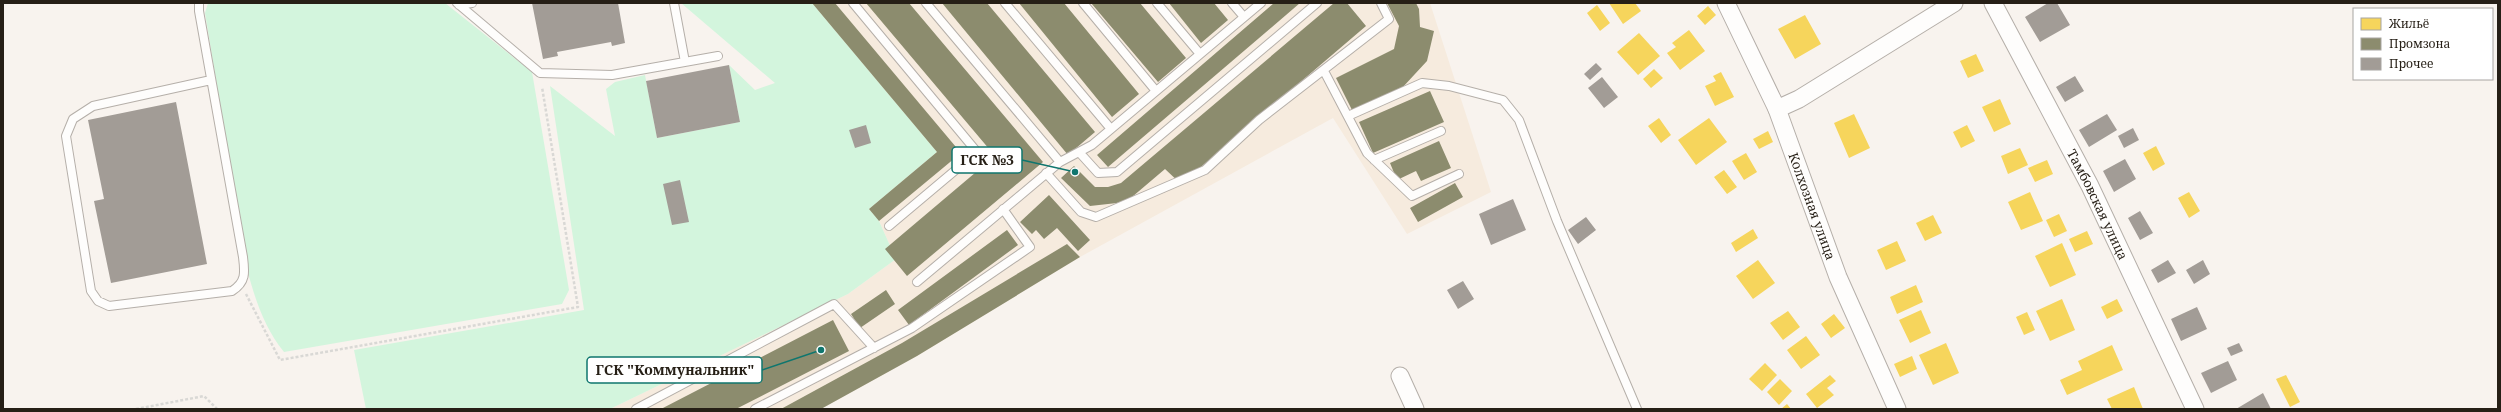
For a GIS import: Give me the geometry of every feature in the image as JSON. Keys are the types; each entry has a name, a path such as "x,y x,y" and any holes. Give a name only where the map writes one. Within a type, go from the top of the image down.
{"street":[{"name":"Колхозная улица","path":"1726,3 1777,109 1838,277 1897,409"},
{"path":"1777,109 1799,98 1954,3"},
{"name":"Тамбовская улица","path":"1993,3 2090,186 2195,409"},
{"path":"1400,376 1415,409"}],"lane":[{"path":"199,3 198,11 211,80 245,273 242,285 228,292 109,306 98,302 91,291 66,136 73,119 93,106 211,80"},
{"path":"458,4 472,3"},
{"path":"674,3 685,62"},
{"path":"853,3 977,152 889,226"},
{"path":"926,3 1060,162"},
{"path":"1005,3 1110,129"},
{"path":"1083,3 1156,91"},
{"path":"1157,3 1200,54"},
{"path":"1232,3 1244,17"},
{"path":"917,282 1060,162 1092,145 1261,3"},
{"path":"1079,152 1098,173 1117,172 1317,3"},
{"path":"1046,173 1081,212 1096,217 1205,170 1259,120 1390,19 1381,3"},
{"path":"458,4 540,73 612,75 718,56"},
{"path":"1324,71 1367,153 1412,196 1459,174"},
{"path":"1348,116 1422,83 1449,86 1503,100 1519,120 1557,222 1637,409"},
{"path":"1374,160 1441,131"},
{"path":"755,409 912,328 1030,247 1003,210"},
{"path":"636,409 834,304 874,348"}],"path":[{"path":"242,285 280,360 578,307 540,73"},
{"path":"136,409 204,396 218,409"}],"shaded area":[{"path":"812,3 1430,3 1491,192 1407,234 1333,118 1080,257 917,356 821,409 610,409 848,294 896,259 879,221 869,209 857,57"}],"green space":[{"path":"208,3 445,3 532,72 569,290 562,304 284,352 271,333 261,312 247,269 205,13"},
{"path":"681,3 812,3 937,152 869,209 879,221 896,259 848,294 610,409 366,409 354,350 584,310 550,86 615,136 606,89 615,82 645,75 657,138 740,122 729,65 755,90 775,83"}],"building: Жильё":[{"path":"1609,3 1635,3 1641,11 1623,24"},
{"path":"1597,5 1610,23 1600,31 1587,13"},
{"path":"1708,6 1716,15 1705,25 1697,16"},
{"path":"1805,15 1821,44 1795,59 1778,29"},
{"path":"1689,30 1705,51 1680,70 1667,53 1676,47 1672,43"},
{"path":"1639,33 1660,56 1638,75 1617,52"},
{"path":"1976,54 1984,71 1968,78 1960,61"},
{"path":"1654,69 1663,78 1651,88 1643,79"},
{"path":"1721,72 1734,97 1715,106 1705,86 1716,81 1713,76"},
{"path":"2000,99 2011,124 1994,132 1982,107"},
{"path":"1854,114 1870,148 1849,158 1834,123"},
{"path":"1659,118 1671,135 1661,143 1648,126"},
{"path":"1709,118 1727,142 1696,165 1678,140"},
{"path":"1967,125 1975,141 1961,148 1953,132"},
{"path":"1768,131 1773,142 1759,149 1753,139"},
{"path":"2156,146 2165,164 2153,171 2143,153"},
{"path":"2020,148 2028,165 2008,174 2001,156"},
{"path":"1746,153 1757,172 1744,180 1732,161"},
{"path":"2047,160 2053,174 2035,182 2028,168"},
{"path":"1724,170 1737,187 1727,194 1714,177"},
{"path":"2030,192 2043,221 2021,230 2008,202"},
{"path":"2189,192 2200,211 2189,218 2178,198"},
{"path":"2059,214 2067,231 2054,237 2046,220"},
{"path":"1933,215 1942,233 1925,241 1916,223"},
{"path":"1753,229 1758,238 1736,252 1731,243"},
{"path":"2087,231 2093,244 2075,252 2069,239"},
{"path":"1897,241 1906,261 1886,270 1877,250"},
{"path":"2062,243 2076,275 2050,287 2035,256"},
{"path":"1758,260 1775,283 1753,299 1736,276"},
{"path":"1916,285 1923,302 1897,314 1890,297"},
{"path":"2062,299 2075,330 2050,341 2036,311"},
{"path":"2117,299 2123,311 2107,319 2101,307"},
{"path":"1921,310 1931,333 1910,343 1899,320"},
{"path":"1788,311 1800,327 1783,340 1770,323"},
{"path":"2027,312 2035,330 2024,335 2016,317"},
{"path":"1834,314 1845,328 1831,338 1821,324"},
{"path":"1806,336 1820,355 1801,369 1787,350"},
{"path":"1946,343 1959,373 1933,385 1919,355"},
{"path":"2112,345 2123,370 2067,395 2060,380 2082,370 2078,361"},
{"path":"1912,356 1917,369 1900,377 1894,364"},
{"path":"1765,363 1777,375 1762,391 1749,379"},
{"path":"1830,375 1836,381 1827,388 1834,395 1817,408 1806,394"},
{"path":"2286,375 2300,402 2290,407 2276,379"},
{"path":"1780,379 1792,391 1779,405 1767,392"},
{"path":"2134,387 2143,409 2112,409 2107,399"},
{"path":"1787,404 1791,409 1781,409"}],"building: Промзона":[{"path":"812,3 835,3 961,153 879,221 869,209 937,152"},
{"path":"866,3 909,3 1043,162 907,276 885,249 995,156"},
{"path":"942,3 987,3 1095,132 1068,155"},
{"path":"1019,3 1064,3 1139,94 1112,117"},
{"path":"1091,3 1140,3 1186,58 1158,82"},
{"path":"1169,3 1214,3 1228,20 1201,43"},
{"path":"1274,3 1300,3 1108,167 1097,155"},
{"path":"1334,3 1347,3 1366,26 1181,184 1165,169 1132,197 1117,203 1090,206 1061,178 1074,166 1095,187 1108,187 1121,183"},
{"path":"1387,3 1416,3 1419,9 1420,27 1434,31 1427,61 1402,88 1352,110 1336,78 1394,49 1399,26"},
{"path":"1430,91 1444,122 1373,153 1359,122"},
{"path":"1439,141 1451,168 1421,181 1416,171 1397,180 1390,163"},
{"path":"1455,183 1463,197 1418,222 1410,208"},
{"path":"1049,195 1090,240 1078,251 1057,228 1044,239 1036,230 1032,234 1020,222"},
{"path":"1007,230 1018,245 909,325 898,310"},
{"path":"1067,244 1080,257 917,356 821,409 781,409 902,343"},
{"path":"886,290 895,304 860,328 851,314"},
{"path":"833,320 849,351 736,409 661,409"}],"building: Прочее":[{"path":"532,3 618,3 625,43 612,46 611,42 557,52 558,56 543,59"},
{"path":"2048,3 2057,3 2070,25 2040,42 2025,17"},
{"path":"1596,63 1602,69 1590,80 1584,74"},
{"path":"729,65 740,122 657,138 646,81"},
{"path":"2075,76 2084,91 2065,102 2056,87"},
{"path":"1602,77 1618,97 1604,108 1588,88"},
{"path":"176,102 207,264 111,283 94,201 104,199 88,120"},
{"path":"2107,114 2117,130 2089,147 2079,130"},
{"path":"866,125 871,143 855,148 849,130"},
{"path":"2133,128 2139,140 2124,148 2118,136"},
{"path":"2125,159 2136,179 2114,192 2103,171"},
{"path":"680,180 689,222 672,225 663,184"},
{"path":"1513,199 1526,230 1491,245 1479,214"},
{"path":"2140,211 2153,233 2140,240 2128,218"},
{"path":"1586,217 1596,230 1578,244 1568,230"},
{"path":"2168,260 2176,273 2158,283 2151,270"},
{"path":"2203,260 2210,274 2194,284 2186,270"},
{"path":"1463,281 1474,299 1458,309 1447,290"},
{"path":"2197,307 2207,329 2181,341 2171,319"},
{"path":"2239,343 2243,351 2231,356 2227,348"},
{"path":"2228,361 2237,380 2211,393 2201,373"},
{"path":"2263,393 2271,409 2236,409"}],"place":[{"name":"ГСК №3","path":"1075,172"},
{"name":"ГСК \"Коммунальник\"","path":"821,350"}]}
